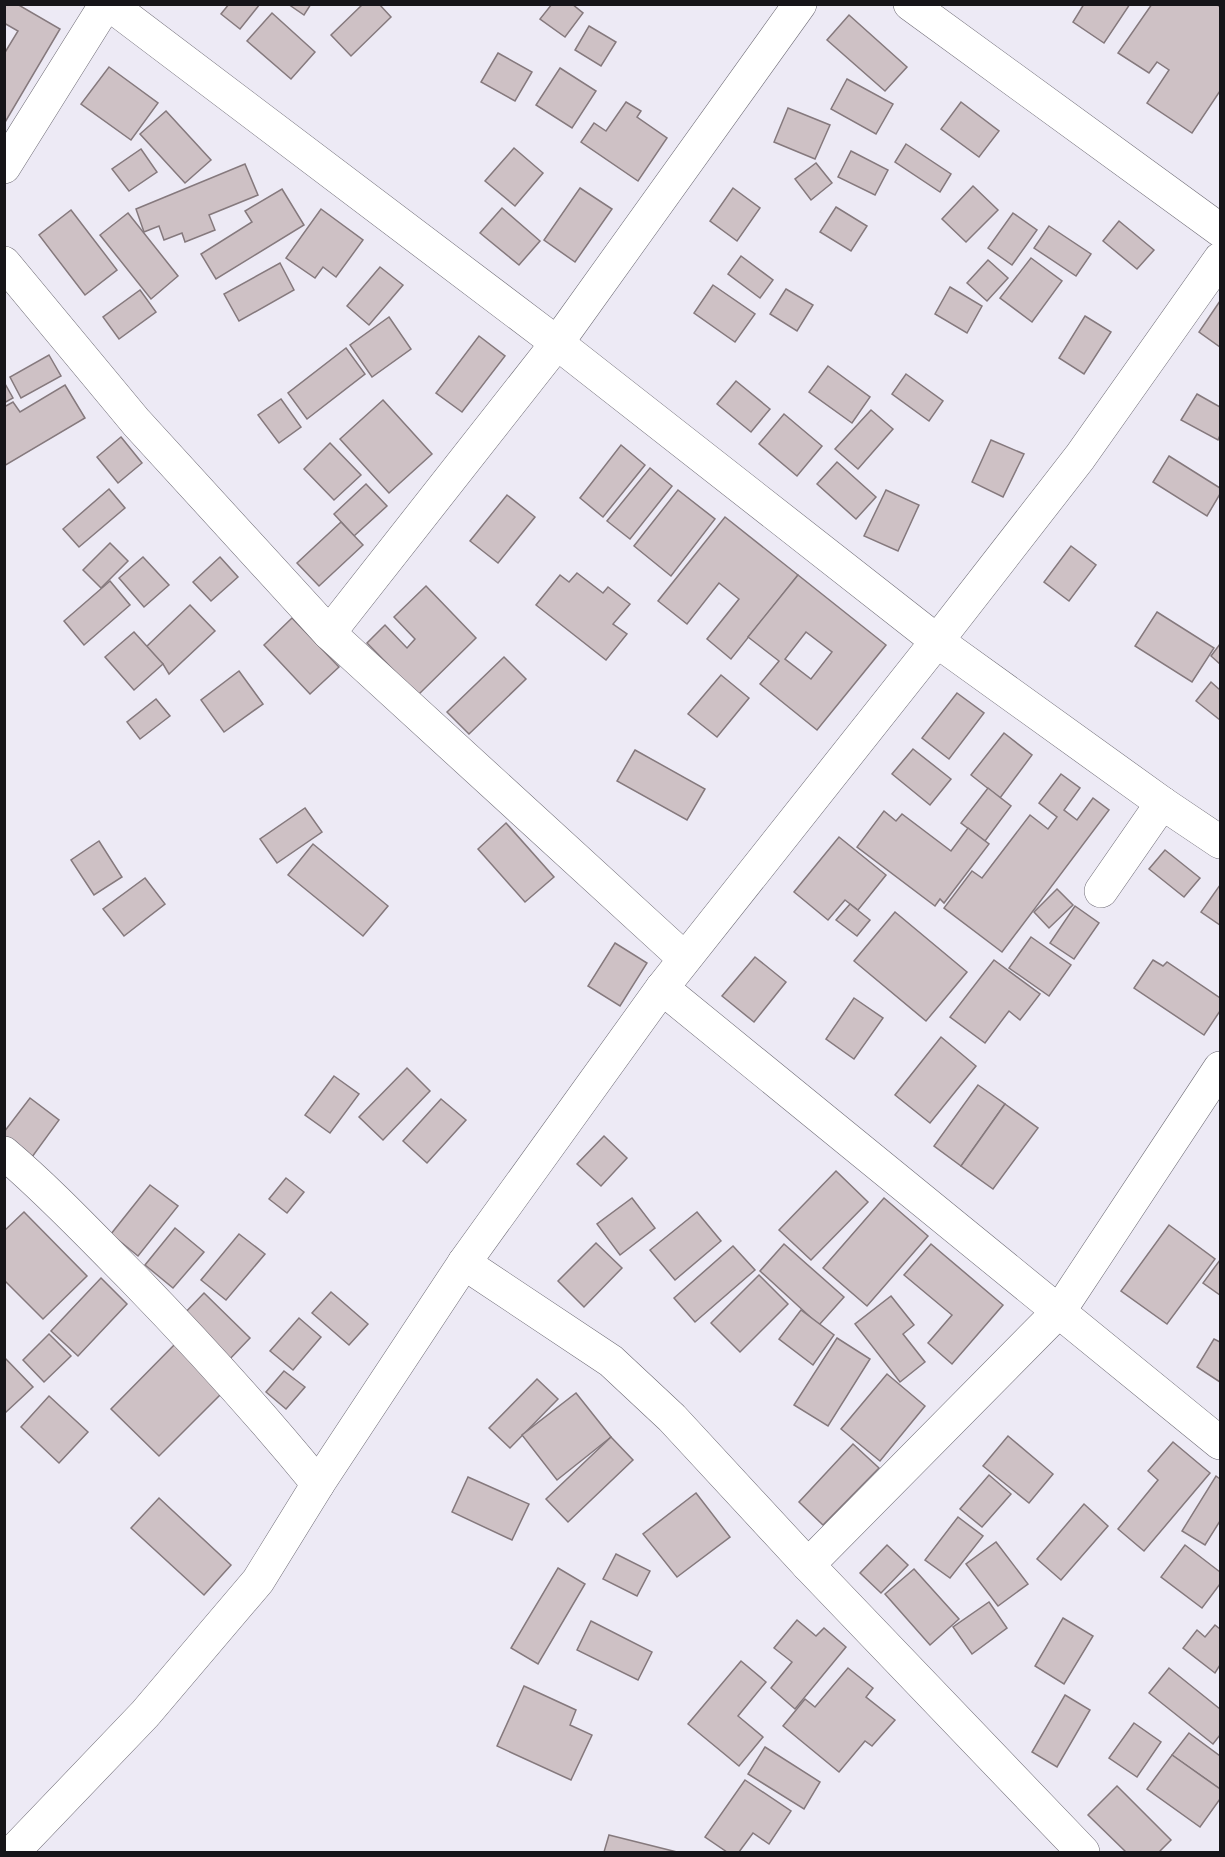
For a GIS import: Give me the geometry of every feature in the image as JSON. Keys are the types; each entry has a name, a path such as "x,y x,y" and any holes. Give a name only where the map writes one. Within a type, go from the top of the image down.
{"street":[{"path":"4,167 108,4 557,343 937,642 1162,803 1221,842"},
{"path":"329,633 557,343 800,4"},
{"path":"910,4 1221,230"},
{"path":"13,1852 145,1714 258,1581 318,1484 464,1263 662,988 937,642 1080,457 1221,260"},
{"path":"4,263 136,422 329,633 684,958"},
{"path":"1101,891 1162,803"},
{"path":"662,988 1221,1443"},
{"path":"808,1565 1060,1310 1221,1068"},
{"path":"4,1153 47,1190 181,1328 237,1389 318,1484"},
{"path":"464,1263 610,1361 672,1418 808,1565 1083,1852"}],"building":[{"path":"4,4 17,4 60,29 4,124 4,54 18,31 4,23"},
{"path":"229,4 260,4 240,29 221,14"},
{"path":"288,4 311,4 304,15"},
{"path":"363,4 379,4 391,17 351,56 331,35"},
{"path":"552,4 572,4 583,13 565,37 540,19"},
{"path":"1084,4 1130,4 1104,43 1073,22"},
{"path":"1152,4 1216,4 1220,7 1220,91 1192,133 1147,103 1169,70 1157,62 1149,73 1118,53"},
{"path":"272,13 315,52 291,79 247,41"},
{"path":"849,15 907,67 885,91 827,40"},
{"path":"589,26 616,42 601,66 575,50"},
{"path":"498,53 532,72 515,101 481,82"},
{"path":"109,67 158,103 131,140 81,104"},
{"path":"560,68 596,91 572,128 536,105"},
{"path":"847,79 893,104 876,134 831,109"},
{"path":"626,102 641,111 637,117 667,138 638,181 581,142 594,123 606,131"},
{"path":"961,102 999,131 979,157 941,129"},
{"path":"788,108 830,125 815,159 774,142"},
{"path":"166,111 211,160 185,183 140,134"},
{"path":"906,144 951,174 940,192 895,162"},
{"path":"514,148 543,173 515,206 485,181"},
{"path":"141,149 157,172 129,191 112,169"},
{"path":"851,151 888,170 875,195 838,177"},
{"path":"816,163 832,183 811,200 795,179"},
{"path":"245,164 258,195 209,215 215,230 185,242 182,233 164,240 159,226 144,232 136,209"},
{"path":"973,186 998,210 966,242 942,219"},
{"path":"580,188 612,209 575,262 544,240"},
{"path":"733,188 760,208 737,241 710,221"},
{"path":"282,189 304,225 216,279 201,254 252,222 245,211"},
{"path":"836,207 867,226 851,251 820,232"},
{"path":"502,208 540,241 519,265 480,233"},
{"path":"321,209 363,240 336,277 323,267 315,278 286,258"},
{"path":"71,210 117,270 85,295 39,235"},
{"path":"128,213 178,276 151,299 100,235"},
{"path":"1013,213 1037,230 1012,265 988,248"},
{"path":"1119,221 1154,250 1137,269 1103,241"},
{"path":"1049,226 1091,254 1076,276 1034,248"},
{"path":"741,256 773,280 760,298 728,274"},
{"path":"1031,258 1062,281 1032,322 1000,298"},
{"path":"988,260 1008,278 987,301 967,283"},
{"path":"280,263 294,290 239,321 224,294"},
{"path":"380,267 403,285 369,325 347,306"},
{"path":"713,285 755,314 735,342 694,313"},
{"path":"950,287 982,306 967,333 935,314"},
{"path":"786,289 813,305 797,331 770,314"},
{"path":"140,290 156,312 119,339 103,317"},
{"path":"1220,301 1220,347 1199,332"},
{"path":"1085,316 1111,332 1084,374 1059,358"},
{"path":"389,317 411,349 372,377 350,345"},
{"path":"479,336 505,356 462,412 436,393"},
{"path":"346,348 365,374 307,419 288,393"},
{"path":"49,355 61,376 21,398 10,377"},
{"path":"828,366 870,397 852,423 809,392"},
{"path":"906,374 943,401 929,421 892,394"},
{"path":"736,381 770,409 751,432 717,404"},
{"path":"4,382 13,398 4,403"},
{"path":"65,385 85,418 4,466 4,407 13,402 20,412"},
{"path":"1197,394 1220,407 1218,440 1181,420"},
{"path":"281,399 301,427 279,443 258,415"},
{"path":"383,400 432,454 389,493 340,439"},
{"path":"871,410 893,429 858,469 835,449"},
{"path":"784,414 822,446 797,476 759,444"},
{"path":"121,437 142,463 118,483 97,457"},
{"path":"991,440 1024,454 1003,497 972,482"},
{"path":"330,443 361,475 334,500 304,469"},
{"path":"621,445 645,465 603,517 580,498"},
{"path":"1169,456 1220,488 1220,494 1207,516 1153,482"},
{"path":"837,462 876,497 856,519 817,484"},
{"path":"650,468 672,486 630,539 607,521"},
{"path":"366,484 387,506 354,536 334,514"},
{"path":"109,489 125,508 79,547 63,529"},
{"path":"678,490 715,519 671,576 634,546"},
{"path":"886,490 919,505 898,551 864,536"},
{"path":"507,495 535,517 498,563 470,541"},
{"path":"725,517 798,575 731,659 707,639 739,599 719,583 687,624 658,601"},
{"path":"341,522 363,545 319,586 297,563"},
{"path":"110,543 128,561 101,588 83,570"},
{"path":"1071,546 1096,565 1069,601 1044,582"},
{"path":"143,557 169,585 144,607 119,578"},
{"path":"220,557 238,577 211,601 193,582"},
{"path":"577,573 603,593 608,587 630,604 613,624 627,634 606,660 536,605 560,575 569,582"},
{"path":"798,575 886,645 817,730 760,684 779,661 748,637","holes":["806,632 832,652 811,679 785,659"]},
{"path":"110,581 130,605 84,645 64,621"},
{"path":"426,586 476,638 418,695 367,643 385,625 407,648 415,639 394,617"},
{"path":"190,605 215,631 169,674 163,664 145,648"},
{"path":"1157,612 1214,648 1192,682 1135,646"},
{"path":"292,618 339,667 310,694 264,645"},
{"path":"134,632 163,664 134,690 105,657"},
{"path":"1220,644 1220,664 1211,656"},
{"path":"504,657 526,679 469,734 447,712"},
{"path":"239,671 263,704 224,732 201,700"},
{"path":"721,675 749,698 717,737 688,714"},
{"path":"1211,682 1220,690 1220,720 1196,701"},
{"path":"957,693 984,713 949,759 922,738"},
{"path":"156,699 170,716 140,739 127,722"},
{"path":"1004,733 1032,755 1000,798 971,775"},
{"path":"913,749 951,779 930,805 892,774"},
{"path":"635,750 705,789 687,820 617,781"},
{"path":"1061,774 1080,788 1064,810 1077,820 1093,798 1109,810 1002,952 944,908 972,871 982,878 1030,815 1048,829 1057,817 1039,803"},
{"path":"988,788 1011,806 985,841 961,823"},
{"path":"305,808 322,832 277,863 260,839"},
{"path":"884,811 896,821 902,814 951,851 968,828 989,844 944,903 940,899 935,906 857,847"},
{"path":"506,823 554,877 525,902 478,849"},
{"path":"839,837 886,875 858,910 845,900 828,920 794,892"},
{"path":"99,841 122,877 94,895 71,860"},
{"path":"313,844 388,906 363,936 288,875"},
{"path":"1165,850 1200,878 1184,897 1149,869"},
{"path":"145,878 165,904 124,936 103,909"},
{"path":"1220,885 1220,925 1201,912"},
{"path":"1057,889 1073,905 1049,928 1034,912"},
{"path":"850,904 870,920 857,936 836,920"},
{"path":"1075,906 1099,923 1074,959 1050,943"},
{"path":"895,912 967,972 926,1021 854,961"},
{"path":"1031,937 1071,965 1049,996 1009,968"},
{"path":"615,943 647,963 620,1006 588,986"},
{"path":"755,957 786,982 754,1022 722,996"},
{"path":"994,960 1040,994 1020,1020 1009,1011 985,1043 950,1017"},
{"path":"1153,960 1163,966 1167,962 1220,998 1220,1011 1204,1035 1134,988"},
{"path":"854,998 883,1018 854,1059 826,1039"},
{"path":"941,1037 976,1066 930,1123 895,1095"},
{"path":"407,1068 430,1091 383,1140 359,1117"},
{"path":"334,1076 359,1094 330,1133 305,1115"},
{"path":"978,1085 1005,1104 961,1166 934,1146"},
{"path":"30,1098 59,1120 32,1157 4,1137 4,1132"},
{"path":"441,1099 466,1120 427,1163 403,1141"},
{"path":"1005,1104 1038,1128 993,1189 961,1166"},
{"path":"604,1136 627,1158 601,1186 577,1164"},
{"path":"836,1171 868,1202 811,1260 779,1230"},
{"path":"286,1178 304,1192 287,1213 269,1199"},
{"path":"150,1185 178,1206 138,1256 111,1234"},
{"path":"632,1198 655,1228 620,1255 597,1224"},
{"path":"884,1198 928,1236 867,1306 823,1268"},
{"path":"24,1212 87,1276 43,1319 4,1280 4,1231"},
{"path":"697,1212 721,1241 675,1280 650,1250"},
{"path":"1169,1225 1215,1259 1167,1324 1121,1291"},
{"path":"175,1228 204,1252 173,1288 145,1265"},
{"path":"239,1234 265,1254 226,1300 201,1280"},
{"path":"596,1243 622,1268 584,1307 558,1281"},
{"path":"784,1244 844,1297 819,1325 760,1271"},
{"path":"931,1244 1003,1305 952,1364 928,1343 952,1315 904,1275"},
{"path":"733,1246 755,1270 695,1322 674,1298"},
{"path":"1220,1260 1220,1295 1203,1283"},
{"path":"759,1275 788,1304 740,1352 711,1323"},
{"path":"101,1278 127,1304 78,1356 51,1331"},
{"path":"331,1292 368,1324 349,1345 312,1313"},
{"path":"204,1293 250,1338 227,1362 181,1317"},
{"path":"891,1296 914,1325 903,1334 925,1362 900,1382 855,1324"},
{"path":"801,1310 834,1335 813,1365 779,1339"},
{"path":"299,1318 321,1337 293,1370 270,1351"},
{"path":"49,1334 71,1356 44,1382 23,1360"},
{"path":"837,1338 870,1359 828,1426 794,1405"},
{"path":"1214,1339 1220,1342 1220,1382 1197,1367"},
{"path":"177,1342 225,1390 159,1456 111,1409"},
{"path":"4,1357 33,1387 5,1413 4,1412"},
{"path":"284,1371 305,1387 286,1409 266,1392"},
{"path":"887,1374 925,1406 880,1461 841,1429"},
{"path":"537,1379 558,1399 510,1448 489,1428"},
{"path":"576,1393 611,1437 557,1480 522,1435"},
{"path":"49,1396 88,1432 59,1463 21,1427"},
{"path":"1008,1436 1053,1474 1029,1503 983,1466"},
{"path":"611,1437 633,1460 568,1522 546,1499"},
{"path":"1173,1442 1210,1473 1144,1551 1118,1529 1158,1480 1148,1471"},
{"path":"853,1444 879,1468 823,1525 799,1502"},
{"path":"989,1475 1011,1494 982,1527 960,1509"},
{"path":"1216,1476 1220,1479 1220,1521 1205,1545 1182,1531"},
{"path":"468,1477 529,1504 512,1540 452,1512"},
{"path":"696,1493 730,1537 677,1577 643,1534"},
{"path":"159,1498 231,1565 204,1595 131,1528"},
{"path":"1084,1504 1108,1526 1061,1580 1037,1559"},
{"path":"958,1517 983,1536 950,1578 925,1560"},
{"path":"996,1542 1028,1584 998,1606 966,1564"},
{"path":"887,1545 908,1565 881,1593 860,1573"},
{"path":"1185,1545 1220,1572 1220,1584 1202,1608 1161,1577"},
{"path":"616,1554 650,1571 637,1596 603,1579"},
{"path":"558,1568 585,1584 538,1664 511,1648"},
{"path":"914,1569 959,1619 930,1645 885,1594"},
{"path":"989,1602 1007,1628 972,1654 953,1627"},
{"path":"1063,1618 1093,1636 1064,1684 1035,1666"},
{"path":"797,1620 816,1636 824,1628 846,1647 795,1709 771,1688 792,1662 774,1648"},
{"path":"591,1621 652,1652 638,1680 577,1650"},
{"path":"1215,1625 1220,1629 1220,1665 1215,1673 1183,1648 1197,1630 1205,1637"},
{"path":"741,1661 766,1682 738,1716 763,1737 739,1766 688,1724"},
{"path":"848,1668 873,1688 866,1697 895,1720 872,1746 865,1741 839,1772 783,1726 805,1699 815,1707"},
{"path":"1169,1668 1220,1709 1220,1735 1213,1744 1149,1693"},
{"path":"524,1686 576,1710 570,1725 592,1735 571,1780 497,1746"},
{"path":"1065,1695 1090,1710 1057,1767 1032,1752"},
{"path":"1134,1723 1161,1742 1137,1777 1109,1758"},
{"path":"1189,1733 1220,1756 1220,1789 1172,1755"},
{"path":"765,1747 820,1782 804,1809 748,1774"},
{"path":"1172,1755 1220,1789 1220,1799 1200,1827 1147,1789"},
{"path":"745,1780 791,1811 769,1844 753,1833 739,1852 727,1852 705,1837"},
{"path":"1117,1786 1171,1840 1159,1852 1126,1852 1088,1815"},
{"path":"609,1835 677,1852 604,1852"}]}
